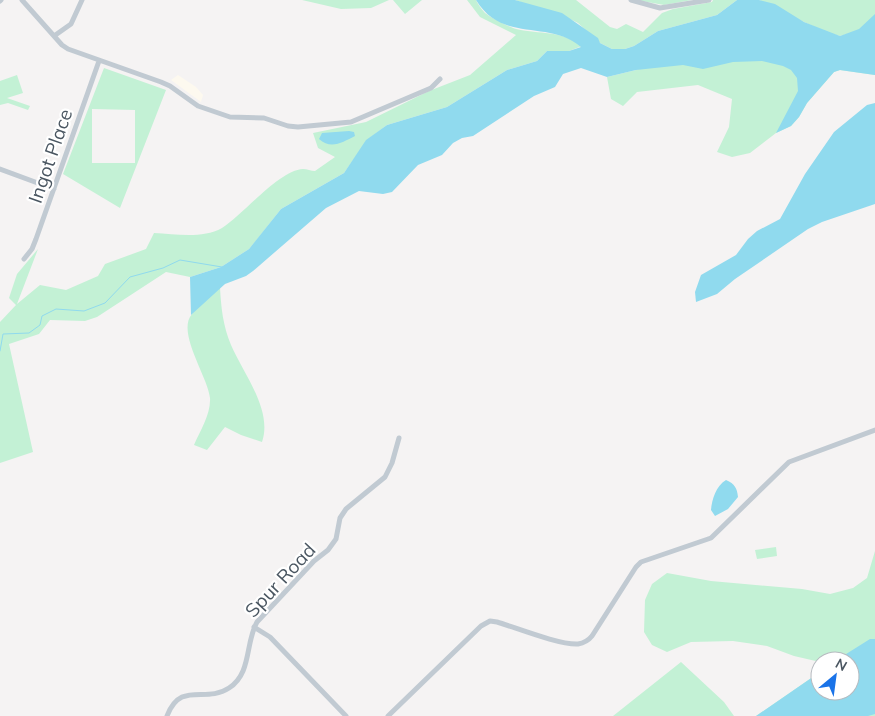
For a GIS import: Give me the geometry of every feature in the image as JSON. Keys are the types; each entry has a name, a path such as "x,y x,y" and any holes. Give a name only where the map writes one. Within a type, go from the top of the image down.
{"street":[{"path":"22,0 68,49 167,84 198,106 230,117 264,118 288,126 298,127 351,122 431,88 440,79"},
{"path":"54,36 70,24 82,0"},
{"path":"631,0 660,8 709,0"},
{"name":"Ingot Place","path":"24,259 32,248 99,61"},
{"path":"0,169 54,189"},
{"path":"388,716 485,623 497,622 571,644 580,644 589,640 636,567 642,562 711,538 789,462 875,430"},
{"name":"Spur Road","path":"167,716 174,701 182,696 223,691 239,679 247,662 254,627 268,610 332,546 336,539 342,513 385,477 392,463 399,438"},
{"path":"254,627 270,637 346,716"}],"shaded area":[{"path":"178,75 196,87 203,95 201,102 171,80"}],"green space":[{"path":"302,0 389,0 371,8 341,9"},
{"path":"393,0 422,0 405,14"},
{"path":"467,0 476,0 485,13 513,28 550,33 565,37 582,46 569,51 547,51 537,61 507,70 447,107 387,125 367,140 344,173 281,209 249,249 221,267 190,277 166,272 97,317 85,321 50,320 39,334 9,344 33,452 0,463 0,322 16,305 9,298 17,274 38,249 17,304 40,285 66,290 98,276 105,264 146,249 154,233 197,235 222,228 283,177 293,171 303,169 315,171 335,157 318,148 313,133 366,122 429,91 470,75 516,35 480,17"},
{"path":"515,0 576,0 610,27 617,29 626,24 643,32 662,13 673,9 712,2 713,0 737,0 717,15 658,31 634,46 625,49 612,49 600,43 578,23"},
{"path":"636,0 692,0 664,5"},
{"path":"759,0 875,0 875,50 851,33 840,36 828,33"},
{"path":"688,50 875,68 875,75 840,70 834,72 807,103 791,126 776,133 750,153 732,157 717,152 729,127 732,99 698,85 637,92 623,106 611,99 607,77 636,70"},
{"path":"104,68 166,90 120,208 63,174","holes":["92,109 135,110 135,163 92,163"]},
{"path":"17,75 23,93 7,98 30,106 28,110 8,103 0,105 0,81"},
{"path":"220,287 226,331 260,405 264,430 262,442 225,427 207,450 194,445 207,416 210,398 190,343 188,322 195,310"},
{"path":"776,547 777,556 757,559 755,550"},
{"path":"875,551 875,716 756,716 810,679 810,701 860,701 860,651 810,651 810,660 767,646 733,641 691,642 667,652 652,645 644,632 645,600 652,584 667,573 711,581 802,589 830,594 853,588 867,578"},
{"path":"681,662 724,702 734,716 613,716"}],"water":[{"path":"476,0 515,0 562,13 598,38 600,43 612,49 625,49 634,46 658,31 717,15 737,0 759,0 775,4 804,22 840,36 859,29 875,14 875,75 840,70 834,72 807,103 791,126 776,133 798,91 797,78 791,70 783,66 762,61 733,62 703,69 683,65 636,70 607,77 581,68 563,74 555,87 534,96 473,136 462,138 453,143 442,155 418,165 392,192 383,194 359,191 326,208 253,271 246,276 225,284 191,315 190,277 221,267 249,249 281,209 344,173 366,140 387,125 447,107 507,70 537,61 547,51 569,51 581,47 568,39 554,34 512,27 499,22 487,14"},
{"path":"875,103 875,204 822,222 808,229 735,279 717,294 696,302 695,292 701,275 736,255 748,239 757,231 780,219 805,174 834,132 867,105"},
{"path":"354,132 355,136 337,144 328,144 319,139 322,133"},
{"path":"726,480 735,487 738,497 728,509 715,516 711,510 714,497 717,489"},
{"path":"870,639 875,639 875,714 868,716 756,716 810,679 810,701 860,701 860,651 851,651"}],"waterway":[{"path":"0,351 3,334 29,333 40,325 42,316 56,309 84,311 105,303 130,277 163,268 180,260 222,267"}]}
